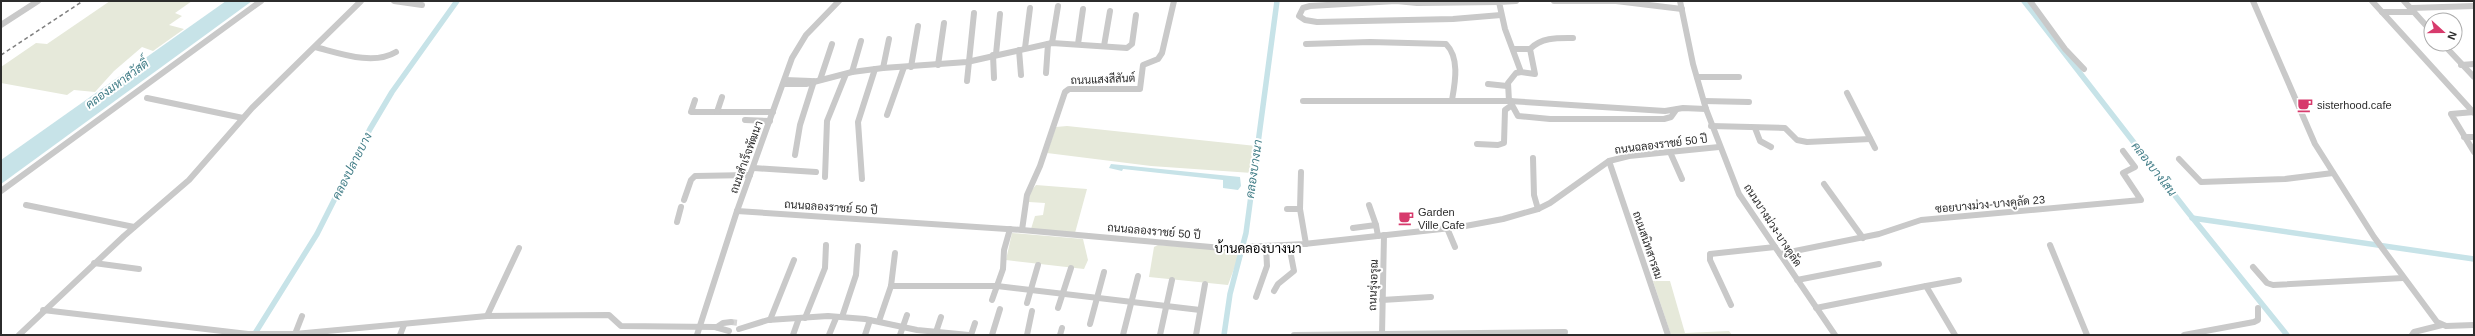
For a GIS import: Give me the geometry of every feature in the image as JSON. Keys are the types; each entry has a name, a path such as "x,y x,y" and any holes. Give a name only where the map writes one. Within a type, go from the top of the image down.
{"street":[{"path":"1,25 38,1"},
{"path":"1,191 261,1"},
{"path":"19,335 43,310 94,263 189,180 243,118 361,1"},
{"path":"394,1 422,5"},
{"name":"ถนนสำเร็จพัฒนา","path":"697,335 702,327 737,211 799,45 839,1"},
{"name":"ถนนแสงสีสันต์","path":"1022,230 1027,195 1040,166 1065,92 1069,90 1140,89 1143,65 1158,58 1162,53 1174,1"},
{"path":"1501,15 1453,19 1341,20 1317,22 1305,20 1299,16 1303,8 1310,6 1396,1 1417,4 1516,1"},
{"path":"1554,1 1616,1 1682,9"},
{"name":"ถนนบางม่วง-บางคูลัด","path":"1680,1 1697,77 1711,126 1739,194 1835,335"},
{"path":"2030,1 2065,49 2084,69"},
{"path":"2252,1 2315,144 2384,251 2432,316 2442,325"},
{"path":"2372,1 2474,112"},
{"path":"2404,1 2423,22"},
{"path":"1499,2 1501,15 1521,72"},
{"path":"1046,73 1058,6"},
{"path":"2382,12 2474,6"},
{"path":"1020,75 1022,49 1030,8"},
{"path":"1078,44 1083,9"},
{"path":"1104,46 1110,11"},
{"path":"967,81 967,62 974,13"},
{"path":"994,78 994,55 1000,14"},
{"path":"784,82 806,84 849,73 875,69 967,62 1050,44 1130,47 1136,16"},
{"path":"938,65 944,23"},
{"path":"887,115 907,67 918,26"},
{"path":"1513,49 1530,49 1549,38 1573,38"},
{"path":"883,68 889,39"},
{"path":"825,177 827,121 849,73 861,41"},
{"path":"1306,44 1370,42 1446,44 1450,48 1455,73 1452,100"},
{"path":"795,156 800,125 815,81 832,44"},
{"path":"315,47 381,58 391,56 396,52"},
{"path":"1530,49 1535,74 1521,72 1513,76 1507,86 1513,111 1518,116 1550,119 1664,119 1671,117 1676,110"},
{"path":"2450,52 2474,77"},
{"path":"2461,65 2474,64"},
{"path":"862,179 858,122 875,69"},
{"path":"1697,77 1739,78"},
{"path":"1488,84 1507,86"},
{"path":"1847,93 1875,148"},
{"path":"717,112 722,97"},
{"path":"147,98 243,118"},
{"path":"694,100 691,112 774,112"},
{"path":"1303,101 1452,100 1676,110 1683,108 1706,109"},
{"path":"1704,101 1749,102"},
{"path":"1477,144 1498,145 1504,143 1506,110 1511,102"},
{"path":"2474,112 2451,114 2474,152"},
{"path":"745,120 770,121"},
{"path":"1711,126 1787,129 1795,138 1807,142 1870,139"},
{"path":"1755,128 1760,141 1771,147"},
{"path":"2464,137 2474,137"},
{"name":"ถนนฉลองราชย์ 50 ปี","path":"737,211 1010,229 1234,248 1306,244 1447,228 1503,219 1538,209 1609,161 1670,152 1719,147"},
{"name":"ซอยบางม่วง-บางคูลัด 23","path":"1780,254 1863,238 1921,220 2141,200 2123,172 2135,167 2123,151"},
{"path":"1670,152 1682,179"},
{"path":"1533,158 1534,195 1538,209"},
{"path":"2179,159 2201,182 2285,178 2333,173"},
{"name":"ถนนสนิทสารสม","path":"1609,161 1668,335"},
{"path":"754,168 816,172"},
{"path":"1301,172 1300,209 1306,244"},
{"path":"684,200 691,180 695,176 750,175"},
{"path":"1824,184 1863,238"},
{"path":"26,205 134,227"},
{"name":"ถนนรุ่งอรุณ","path":"1369,205 1381,236 1382,335"},
{"path":"677,222 681,207"},
{"path":"1287,209 1300,209"},
{"path":"1353,228 1376,225"},
{"path":"1447,228 1455,247"},
{"path":"992,300 1003,269 1004,250 1010,229"},
{"path":"793,335 825,268 826,244"},
{"path":"1274,291 1278,284 1294,271 1289,245"},
{"path":"2050,245 2087,335"},
{"path":"829,335 839,317 857,269 858,246"},
{"path":"1256,297 1267,266 1266,246"},
{"path":"1731,305 1710,260 1710,254 1775,247"},
{"path":"487,316 519,248"},
{"path":"879,321 891,286 896,253"},
{"path":"770,320 794,260"},
{"path":"94,263 139,269"},
{"path":"1797,280 1879,264"},
{"path":"1027,303 1038,265"},
{"path":"2253,267 2267,283 2273,285 2403,278"},
{"path":"1058,308 1071,268"},
{"path":"1090,324 1104,272"},
{"path":"1123,335 1138,276"},
{"path":"1160,335 1172,280"},
{"path":"1816,308 1959,280"},
{"path":"1196,335 1205,284"},
{"path":"891,286 998,286 1200,310"},
{"path":"1926,286 1955,335"},
{"path":"1382,300 1431,297"},
{"path":"2184,335 2254,322 2258,320 2258,308"},
{"path":"992,335 1000,309"},
{"path":"43,310 248,334 295,334 404,325 487,316 609,315 621,326 716,327 729,331"},
{"path":"1027,335 1032,311"},
{"path":"900,335 907,315"},
{"path":"295,334 302,316"},
{"path":"742,326 770,320 839,317 879,321 935,333 970,335 975,323"},
{"path":"935,333 941,317"},
{"path":"864,335 870,320"},
{"path":"716,327 723,323 731,322"},
{"path":"400,335 404,325"},
{"path":"2412,335 2414,332 2442,325 2474,325"},
{"path":"1060,335 1062,328"},
{"path":"1294,335 1540,334 1565,332"}],"shaded area":[{"path":"110,1 192,1 175,13 182,16 169,25 184,29 153,51 142,47 114,71 95,92 74,90 67,95 1,83 1,67 36,43 47,44"},
{"path":"1067,126 1256,146 1252,173 1151,166 1047,153 1056,127"},
{"path":"1036,185 1087,189 1075,233 1031,229 1035,216 1043,215 1045,203 1029,202 1030,192"},
{"path":"1012,233 1083,239 1088,260 1084,269 1006,260"},
{"path":"1158,245 1237,251 1238,258 1228,285 1149,277 1154,247"},
{"path":"1653,281 1670,281 1685,333 1729,331 1732,335 1671,335"}],"water":[{"name":"คลองมหาสวัสดิ์","path":"226,1 252,1 1,184 1,160"},
{"path":"1111,164 1240,177 1241,186 1238,190 1223,188 1223,180 1123,169 1122,171 1109,168"}],"waterway":[{"name":"คลองปลายบาง","path":"254,335 317,234 370,129 392,92 457,1"},
{"name":"คลองบางนา","path":"1224,335 1230,294 1246,233 1277,1"},
{"name":"คลองบางโสน","path":"2024,1 2193,218"},
{"path":"2193,218 2474,259"},
{"name":"คลองบางโสน","path":"2193,218 2287,335"}],"tunnel":[{"path":"731,322 740,323"}],"railway":[{"path":"1,55 83,1"}],"place":[{"name":"sisterhood.cafe","path":"2305,105"},
{"name":"Garden Ville Cafe","path":"1406,218"}],"district":[{"name":"บ้านคลองบางนา","path":"1258,248"}]}
